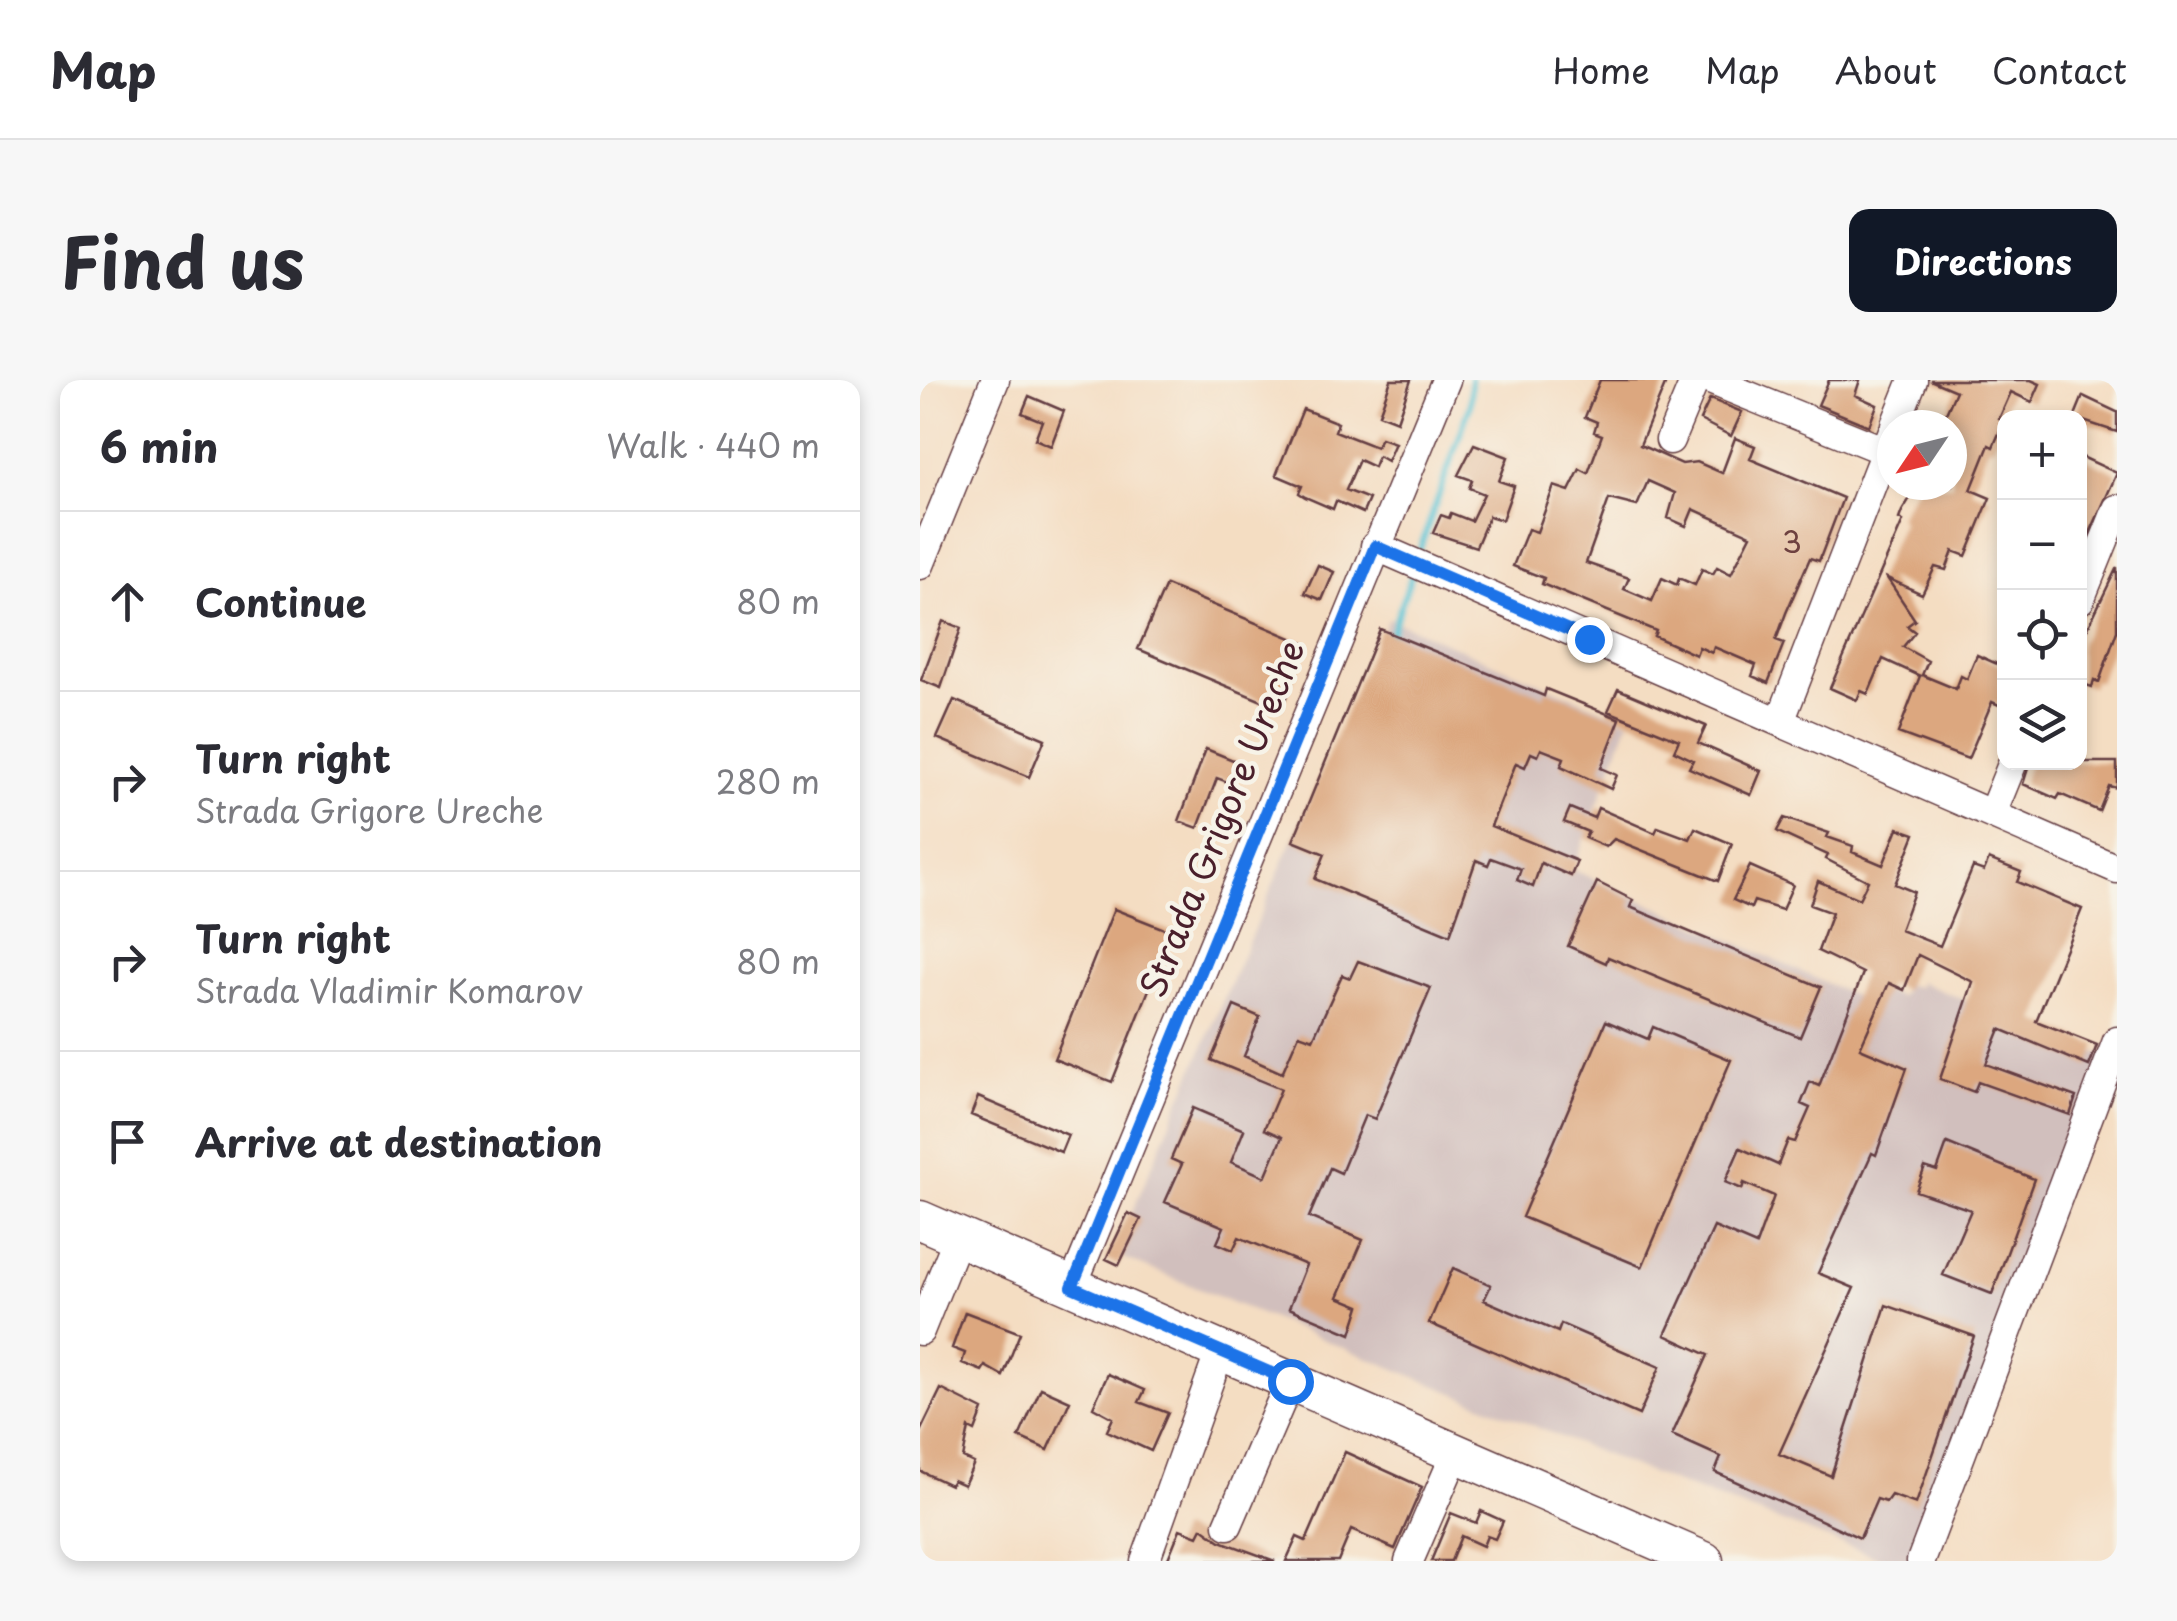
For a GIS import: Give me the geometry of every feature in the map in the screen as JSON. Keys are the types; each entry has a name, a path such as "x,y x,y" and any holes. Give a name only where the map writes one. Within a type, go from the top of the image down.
{"main road":[{"path":"920,1220 953,1249 1072,1287 1704,1561"}],"street":[{"path":"920,565 995,380"},
{"name":"Strada Grigore Ureche","path":"1072,1287 1446,380"},
{"path":"1670,440 1695,380"},
{"path":"1710,380 1877,432"},
{"path":"1901,410 1913,380"},
{"path":"1780,722 1877,472"},
{"path":"2084,590 2117,509"},
{"path":"1375,546 2117,870"},
{"path":"1992,814 2010,770"},
{"path":"1921,1561 2117,1041"},
{"path":"920,1270 953,1249"},
{"path":"920,1331 953,1249"},
{"path":"1146,1561 1220,1350"},
{"path":"1228,1525 1290,1381"},
{"path":"1409,1561 1455,1455"}],"shaded area":[{"path":"1388,618 1629,721 1574,867 1578,872 1857,997 1865,983 1900,997 1906,985 1918,987 1919,982 2116,1060 1925,1561 1888,1561 1642,1470 1114,1254"}],"building":[{"path":"1391,380 1411,380 1397,421 1379,414"},
{"path":"1600,380 1667,380 1640,445 1682,464 1697,462 1722,473 1735,438 1755,446 1750,459 1843,498 1819,561 1810,558 1786,613 1776,640 1784,643 1768,683 1752,676 1756,665 1714,647 1712,653 1699,647 1696,655 1654,636 1656,631 1542,584 1544,578 1513,566 1528,529 1537,532 1554,486 1569,491 1580,469 1588,473 1602,435 1594,432 1597,422 1585,417","holes":["1648,481 1675,493 1668,518 1686,526 1693,509 1751,535 1731,574 1717,567 1713,574 1702,569 1695,585 1679,578 1677,585 1662,578 1652,601 1624,589 1629,578 1586,563 1609,499 1637,506"]},
{"path":"1829,380 1860,380 1855,395 1877,405 1869,426 1818,405"},
{"path":"1930,380 2031,380 2040,384 2032,402 2011,392 2003,410 1997,410 1997,438 1993,447 1989,445 1971,490 1990,498 1966,556 1953,551 1946,570 1935,567 1922,594 1887,578 1915,620 1907,626 1915,632 1903,647 1928,661 1922,675 1956,689 1961,676 1967,679 1977,655 1997,664 1997,704 1992,702 1968,759 1898,733 1920,676 1883,659 1868,694 1861,691 1857,700 1830,688 1909,500 1967,500 1967,410 1948,410 1956,391"},
{"path":"1029,396 1064,411 1051,446 1035,439 1042,421 1022,413"},
{"path":"2083,396 2117,412 2117,432 2087,422 2087,410 2077,410"},
{"path":"1710,399 1742,412 1731,436 1700,420"},
{"path":"1303,409 1338,423 1335,431 1376,447 1381,438 1395,443 1387,461 1378,456 1374,467 1359,460 1346,490 1369,499 1363,513 1336,501 1333,509 1305,497 1299,493 1302,486 1276,475"},
{"path":"1474,444 1508,457 1499,481 1514,486 1502,520 1489,516 1476,547 1433,533 1441,515 1449,518 1451,513 1471,521 1484,494 1469,488 1472,480 1458,475"},
{"path":"2087,459 2117,473 2087,539"},
{"path":"1318,565 1334,572 1322,600 1305,593"},
{"path":"2117,567 2117,631 2099,682 2094,680 2092,687 2087,685 2087,629"},
{"path":"1166,585 1308,645 1281,709 1138,649"},
{"path":"943,621 961,628 941,688 921,680"},
{"path":"1380,629 1544,696 1546,689 1620,719 1601,768 1617,775 1611,789 1561,766 1564,758 1541,749 1538,756 1531,753 1525,767 1516,763 1491,826 1577,861 1571,876 1541,863 1533,887 1517,880 1521,869 1491,858 1488,865 1476,860 1450,935 1315,879 1325,854 1293,841"},
{"path":"1618,689 1706,726 1698,743 1761,771 1751,795 1689,768 1693,760 1674,751 1679,740 1608,711"},
{"path":"954,700 1045,739 1029,777 937,738"},
{"path":"1206,749 1238,762 1230,783 1217,778 1198,828 1179,821"},
{"path":"2087,762 2117,762 2117,788 2109,786 2099,811 2023,784 2027,770 2087,770"},
{"path":"1570,808 1594,818 1598,808 1655,833 1658,827 1690,839 1695,828 1732,844 1718,881 1614,839 1606,847 1585,838 1588,832 1564,822"},
{"path":"1784,818 1829,833 1827,837 1853,846 1852,852 1883,865 1898,828 1915,834 1895,884 1914,892 1900,930 1940,946 1973,867 1984,871 1989,859 2021,872 2017,882 2082,909 2036,1021 2097,1045 2089,1066 2000,1029 1986,1064 2076,1097 2070,1115 1978,1082 1974,1092 1940,1079 1973,982 1918,955 1904,990 1889,983 1860,1048 1907,1068 1876,1155 1872,1153 1818,1273 1854,1288 1779,1454 1831,1476 1886,1305 1974,1336 1916,1504 1891,1495 1886,1502 1877,1499 1860,1538 1715,1472 1721,1457 1672,1435 1708,1355 1665,1335 1714,1227 1756,1245 1774,1196 1744,1183 1742,1189 1725,1182 1740,1148 1778,1165 1788,1140 1795,1142 1810,1108 1801,1104 1810,1082 1819,1086 1863,973 1818,951 1832,913 1810,905 1818,881 1859,899 1868,881 1826,859 1828,855 1777,831"},
{"path":"1750,866 1793,885 1782,910 1754,901 1751,908 1733,900"},
{"path":"1597,882 1633,900 1630,907 1821,987 1800,1037 1608,957 1606,963 1568,946"},
{"path":"1114,909 1172,932 1112,1082 1054,1059"},
{"path":"1358,961 1431,988 1375,1119 1365,1115 1341,1173 1330,1168 1309,1217 1363,1240 1338,1297 1360,1306 1351,1334 1289,1308 1306,1265 1239,1237 1233,1250 1217,1243 1224,1227 1165,1202 1182,1164 1171,1159 1193,1108 1244,1130 1231,1162 1265,1177 1282,1137 1264,1129 1281,1089 1211,1060 1234,1006 1260,1017 1244,1056 1282,1073 1299,1034 1313,1039 1342,975 1350,978"},
{"path":"1606,1021 1648,1039 1653,1027 1731,1060 1642,1267 1522,1217"},
{"path":"978,1097 1068,1135 1061,1152 971,1115"},
{"path":"1947,1143 2034,1179 1992,1294 1943,1275 1971,1210 1916,1191 1925,1167 1937,1171"},
{"path":"1128,1213 1141,1219 1119,1265 1106,1259"},
{"path":"1453,1268 1491,1285 1484,1300 1558,1332 1561,1324 1660,1367 1639,1415 1429,1323"},
{"path":"965,1312 1020,1333 1003,1376 985,1366 982,1371 962,1363 965,1353 952,1348"},
{"path":"1108,1374 1145,1390 1139,1402 1168,1413 1151,1451 1107,1431 1113,1418 1093,1407"},
{"path":"1041,1388 1070,1401 1048,1450 1019,1437"},
{"path":"941,1389 983,1410 975,1431 969,1428 963,1458 974,1463 964,1485 953,1480 950,1485 920,1471 920,1432"},
{"path":"1345,1452 1422,1487 1395,1549 1351,1530 1338,1561 1286,1561 1297,1537 1306,1541"},
{"path":"1481,1511 1503,1521 1495,1539 1487,1536 1483,1546 1461,1536 1451,1561 1431,1561 1451,1513 1476,1523"},
{"path":"1202,1528 1220,1541 1275,1561 1167,1561 1180,1529 1198,1536"}],"waterway":[{"path":"1420,549 1470,406 1471,380"},
{"path":"1389,639 1413,571"}],"route":[{"path":"1290,1381 1072,1287 1375,546 1589,639"}]}
